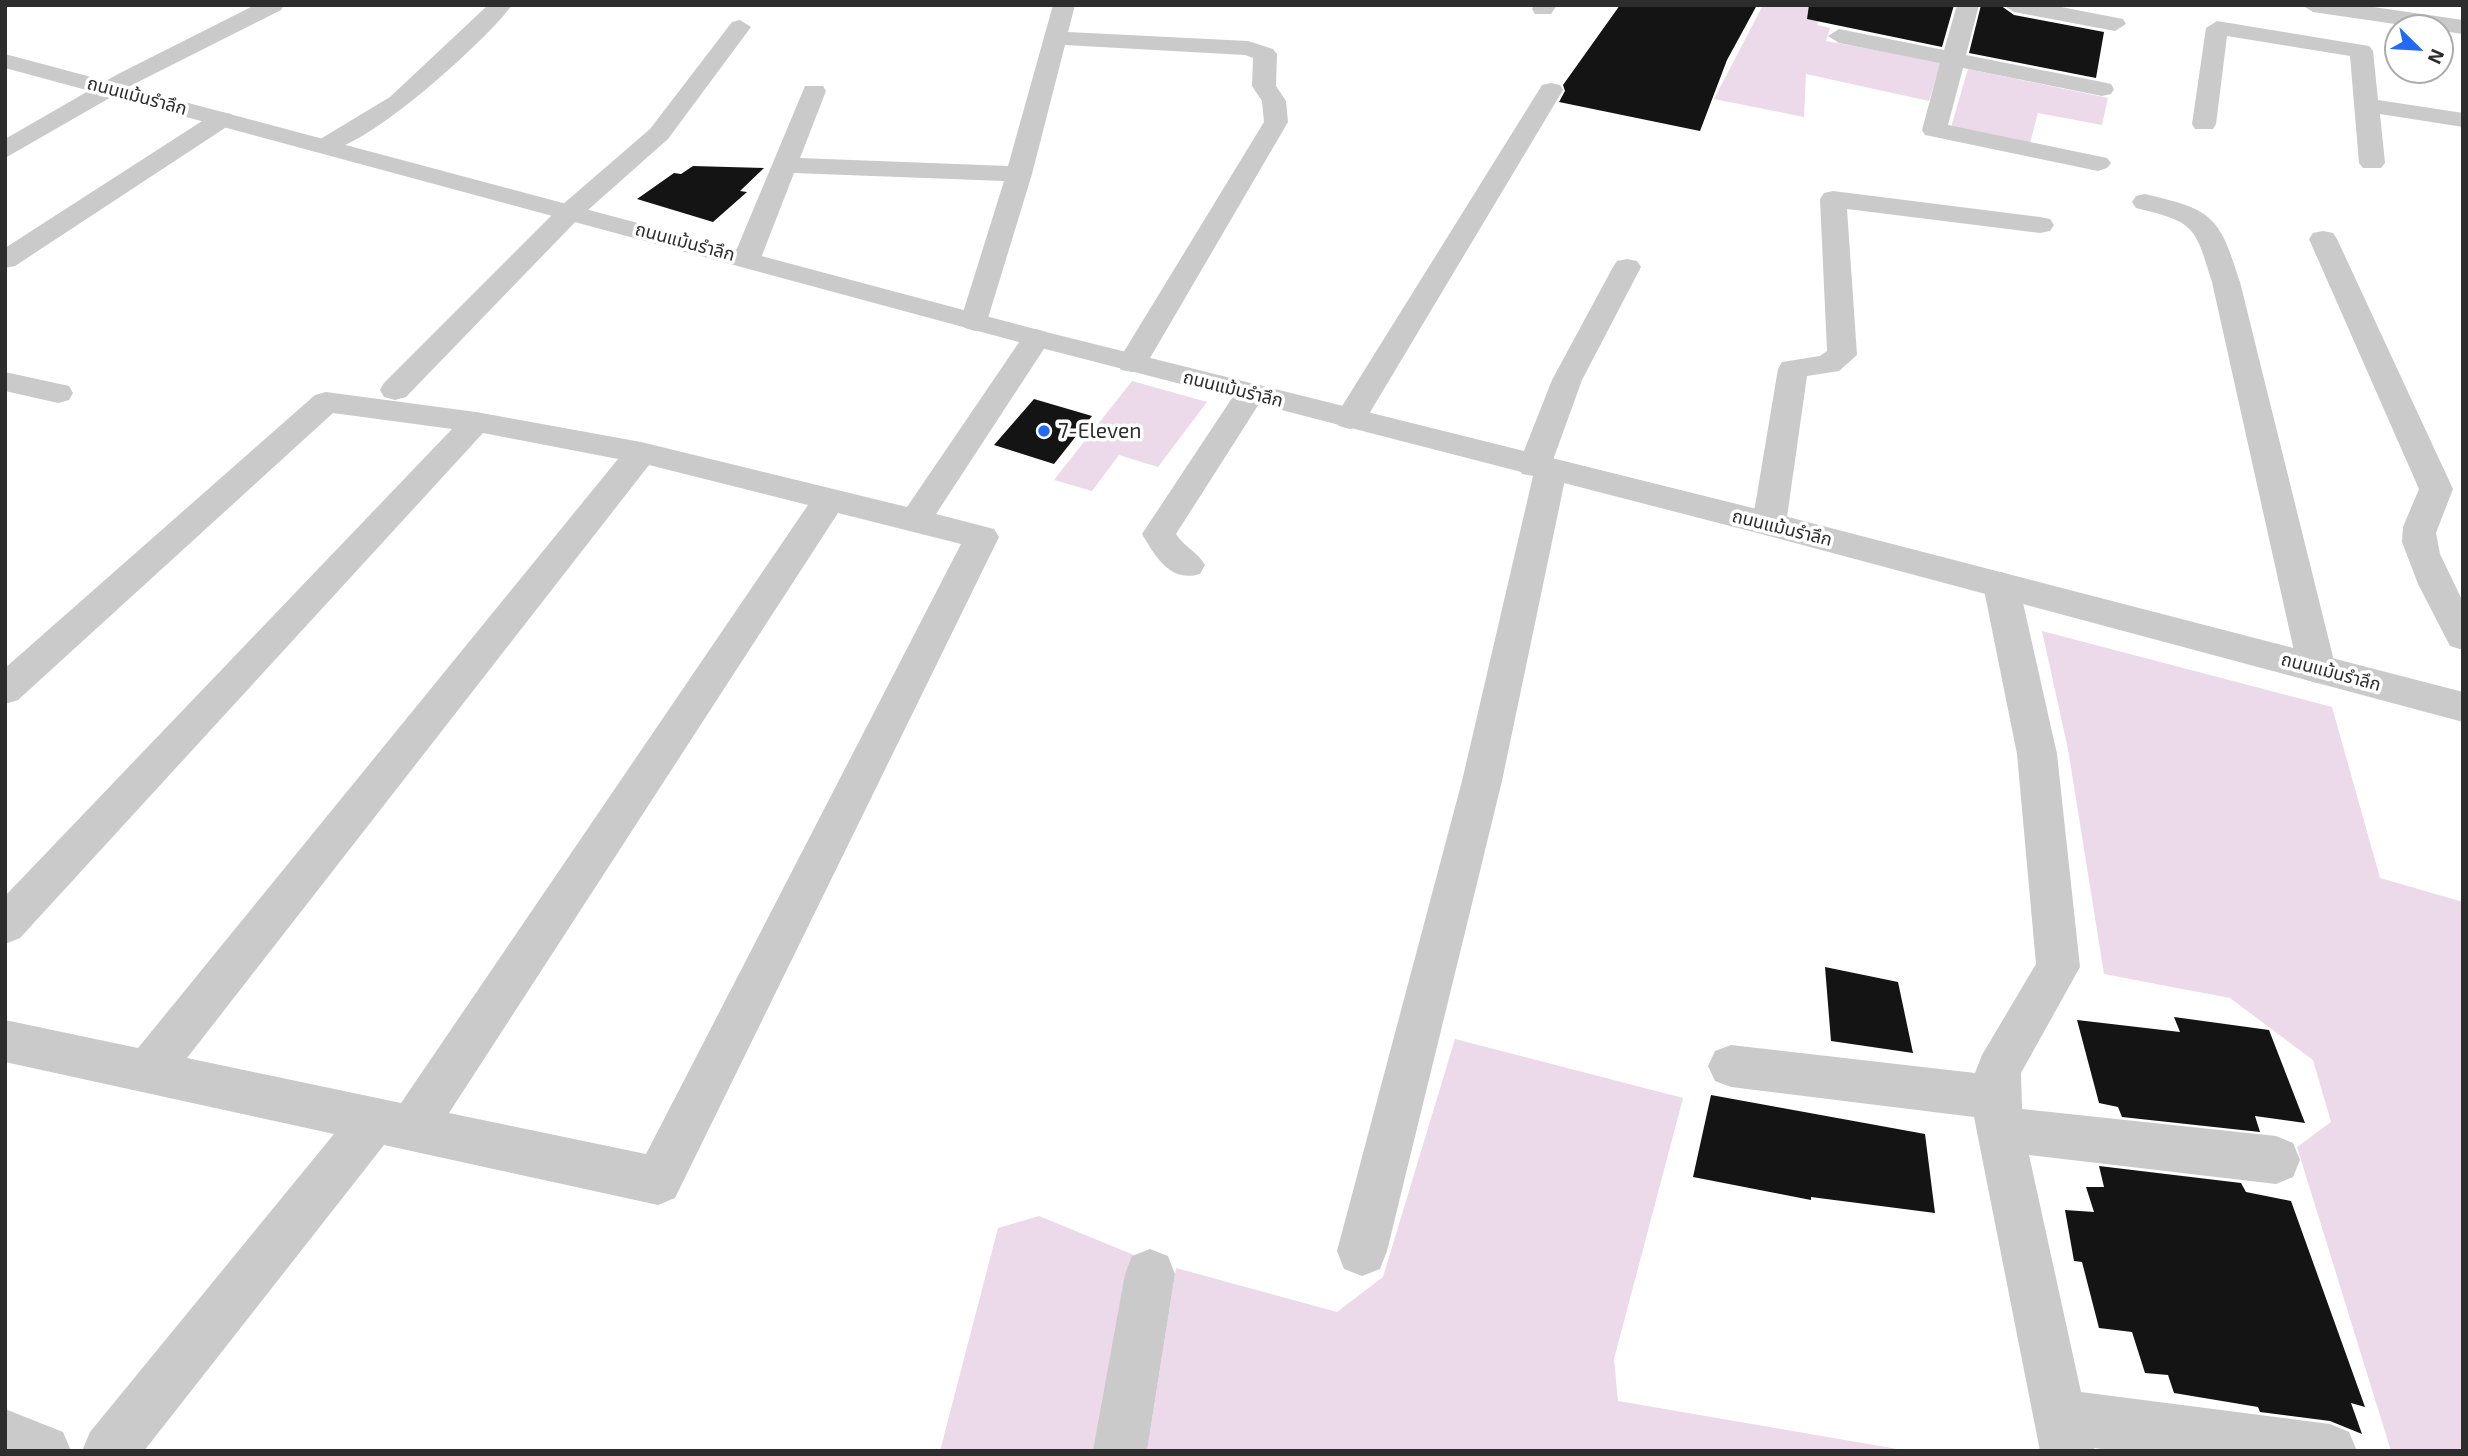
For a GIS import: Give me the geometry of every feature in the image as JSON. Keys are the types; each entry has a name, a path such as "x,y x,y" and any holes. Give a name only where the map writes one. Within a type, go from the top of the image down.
{"street":[{"path":"229,5 264,10"},
{"path":"326,146 399,102 501,5"},
{"path":"975,322 1058,38 1064,5"},
{"path":"1968,5 1934,130 2098,163"},
{"path":"2014,5 2115,24"},
{"path":"2313,5 2463,27"},
{"path":"5,150 126,79 264,10"},
{"path":"2204,124 2217,27 2269,26 2361,51 2372,163"},
{"path":"395,390 571,211 659,134 740,27"},
{"path":"1839,36 2102,89"},
{"path":"1058,38 1248,48 1265,54 1264,86 1274,101 1276,122 1132,363"},
{"name":"ถนนแม้นรำลึก","path":"5,61 747,258 975,322 1769,524 2463,707"},
{"path":"1350,419 1551,90"},
{"path":"747,258 814,92"},
{"path":"2366,105 2463,120"},
{"path":"5,260 222,119"},
{"path":"786,165 1019,174"},
{"path":"1769,524 1793,369 1828,364 1842,355 1833,199 2040,225"},
{"path":"2145,202 2183,211 2202,220 2211,231 2226,282 2317,669"},
{"path":"2323,239 2436,489 2435,500 2420,525 2419,547 2463,637"},
{"path":"1362,1251 1482,781 1543,468 1567,380 1627,267"},
{"path":"916,519 1036,338"},
{"path":"5,381 58,393"},
{"path":"1188,565 1171,554 1159,534 1251,393"},
{"path":"5,690 326,402 476,422 641,453 982,537 658,1181 5,1041"},
{"path":"5,925 476,422"},
{"path":"149,1070 641,453"},
{"path":"109,1451 393,1125 829,500"},
{"path":"2001,586 2036,754 2058,967 1998,1070 1999,1113 2063,1433 2330,1451"},
{"path":"1731,1066 2276,1160"},
{"path":"1120,1451 1150,1274"},
{"path":"5,1437 44,1451"}],"shaded area":[{"path":"1763,5 1825,5 1817,25 1830,28 1826,41 1941,62 1929,101 1806,74 1804,117 1714,99"},
{"path":"1968,69 2108,98 2102,125 2038,113 2030,143 1951,127"},
{"path":"1132,381 1207,402 1158,467 1119,455 1092,491 1054,480"},
{"path":"2042,631 2332,707 2380,878 2463,902 2463,1451 2391,1451 2297,1147 2331,1122 2313,1060 2230,998 2104,974 2068,749"},
{"path":"1455,1039 1683,1098 1614,1359 1618,1401 1909,1451 1147,1451 1176,1268 1337,1312 1383,1277"},
{"path":"1039,1216 1134,1255 1101,1451 940,1451 998,1228"}],"building":[{"path":"1620,5 1757,5 1727,60 1700,131 1559,102 1565,91 1563,85"},
{"path":"1809,5 1954,5 1942,47 1807,19"},
{"path":"1981,5 2000,5 2014,15 2104,32 2096,78 1969,53"},
{"path":"693,166 764,168 740,191 747,192 713,222 637,199 674,173 681,174"},
{"name":"7-Eleven","path":"1034,399 1092,416 1054,464 994,445"},
{"path":"1825,967 1898,982 1913,1053 1831,1041"},
{"path":"2174,1017 2269,1030 2305,1123 2255,1116 2260,1132 2122,1117 2118,1107 2099,1103 2077,1020 2180,1032"},
{"path":"1711,1095 1925,1134 1935,1213 1811,1197 1811,1200 1693,1177"},
{"path":"2099,1166 2241,1183 2246,1192 2291,1201 2365,1407 2351,1403 2362,1434 2330,1421 2260,1412 2258,1407 2174,1393 2168,1375 2145,1373 2132,1332 2099,1328 2082,1262 2074,1261 2065,1210 2094,1212 2086,1187 2104,1187"}],"place":[{"name":"7-Eleven","path":"1044,431"}]}
